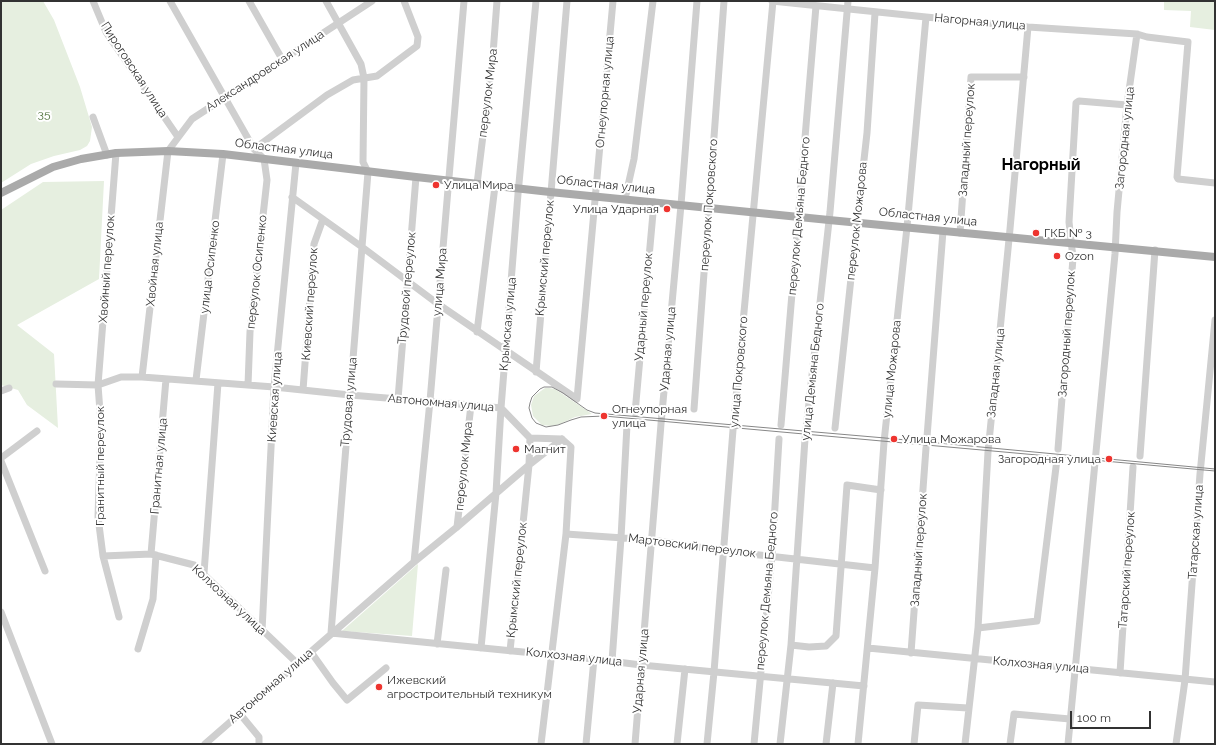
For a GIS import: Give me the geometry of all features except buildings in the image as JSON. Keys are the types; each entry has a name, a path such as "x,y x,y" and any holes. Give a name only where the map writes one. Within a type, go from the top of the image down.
{"main road":[{"name":"Областная улица","path":"1,192 53,167 81,159 111,154 168,151 223,154 416,178 550,192 595,195 709,208 1215,257"}],"street":[{"name":"Пироговская улица","path":"93,1 106,32 178,137"},
{"path":"170,1 254,149 264,159"},
{"path":"250,1 282,59"},
{"name":"Трудовая улица","path":"326,1 362,64 364,78 363,162 368,172 332,633"},
{"name":"Александровская улица","path":"168,151 192,119 372,1"},
{"path":"254,149 327,95 353,80 377,76 417,46 418,37 404,1"},
{"name":"улица Мира","path":"414,562 430,401 464,1"},
{"name":"переулок Мира","path":"476,184 493,54 498,1"},
{"name":"Крымская улица","path":"482,648 496,494 518,188 536,1"},
{"name":"Крымский переулок","path":"536,372 566,1"},
{"name":"Огнеупорная улица","path":"536,372 577,399 613,1"},
{"path":"625,199 634,159 653,1"},
{"name":"Ударная улица","path":"635,744 640,665 681,205 697,1"},
{"name":"переулок Покровского","path":"694,409 724,1"},
{"name":"Нагорная улица","path":"772,1 926,18 1137,34 1147,37 1188,42 1177,177 1215,183"},
{"name":"улица Покровского","path":"707,744 733,430 772,1"},
{"name":"улица Демьяна Бедного","path":"780,744 788,679 805,439 829,220 848,1"},
{"name":"переулок Демьяна Бедного","path":"781,425 816,6"},
{"name":"переулок Можарова","path":"835,428 867,133 875,13"},
{"name":"улица Можарова","path":"858,744 875,568 884,442 907,227 926,18"},
{"name":"Западная улица","path":"964,744 978,628 988,452 1010,237 1028,26"},
{"name":"Загородная улица","path":"1068,744 1127,105 1137,34"},
{"name":"Западный переулок","path":"960,232 971,77 1024,77"},
{"name":"Загородный переулок","path":"1058,449 1072,258 1069,222 1076,103 1079,101 1127,105"},
{"path":"93,117 111,154"},
{"name":"Хвойная улица","path":"142,378 168,151"},
{"name":"Хвойный переулок","path":"98,385 111,154"},
{"name":"улица Осипенко","path":"196,380 223,154"},
{"name":"переулок Осипенко","path":"248,385 250,332 267,180 264,159"},
{"name":"Киевская улица","path":"262,631 274,387 296,163"},
{"name":"Трудовой переулок","path":"398,399 416,178"},
{"path":"477,332 495,186"},
{"path":"292,197 477,332 536,372"},
{"name":"Ударный переулок","path":"635,413 654,202"},
{"name":"Киевский переулок","path":"303,390 314,244 323,219"},
{"path":"927,437 943,231"},
{"path":"1140,456 1155,250"},
{"name":"Татарская улица","path":"1176,744 1185,680 1200,474 1215,320"},
{"name":"Автономная улица","path":"56,384 98,385 121,377 196,380 501,408 530,438"},
{"name":"Гранитная улица","path":"138,649 153,600 153,554 166,379"},
{"path":"204,573 218,383"},
{"name":"Гранитный переулок","path":"98,385 101,425 98,517 103,556 119,618"},
{"path":"1,391 9,388"},
{"name":"переулок Мира","path":"457,526 471,405"},
{"path":"612,661 627,425"},
{"path":"1,458 37,431"},
{"path":"530,438 562,439 571,448 566,534 541,744"},
{"name":"Крымский переулок","path":"510,651 529,465 530,438"},
{"name":"Автономная улица","path":"205,744 414,562 562,439"},
{"name":"переулок Демьяна Бедного","path":"754,744 772,556 779,439"},
{"name":"Западный переулок","path":"911,653 926,448"},
{"path":"978,628 1037,621 1057,460"},
{"path":"1,461 45,571"},
{"name":"Татарский переулок","path":"1120,673 1134,467"},
{"path":"790,645 809,647 826,646 836,636 847,485 881,490"},
{"name":"Мартовский переулок","path":"566,534 652,540 724,551 797,558 875,568"},
{"name":"Колхозная улица","path":"103,556 153,554 194,565 298,664"},
{"path":"437,644 446,570"},
{"path":"1,612 52,744"},
{"name":"Колхозная улица","path":"332,633 594,659 640,665 864,686"},
{"name":"Колхозная улица","path":"868,648 1215,682"},
{"path":"311,652 333,684 347,700 386,668"},
{"path":"586,744 594,659"},
{"path":"677,744 685,669"},
{"path":"826,744 833,683"},
{"path":"914,744 918,705 968,708"},
{"path":"240,714 259,737 259,744"},
{"path":"1010,744 1014,714 1070,719"}],"green space":[{"name":"35","path":"1,1 43,1 54,20 80,87 92,127 90,141 87,146 80,150 54,156 31,164 1,183"},
{"path":"1164,1 1215,1 1215,30 1190,27 1191,11 1164,10"},
{"path":"104,181 99,279 17,325 54,354 58,428 27,405 18,390 1,385 1,210 43,182"},
{"path":"545,388 555,389 592,414 575,417 560,424 551,426 542,425 533,416 531,405 534,396"},
{"path":"418,564 412,636 342,631"}],"tram line":[{"path":"1215,469 595,413 587,410 552,387 544,387 540,389 532,397 529,408 532,418 536,423 546,427 558,425 581,417 604,416 1215,471"}],"place":[{"name":"Улица Мира","path":"436,185"},
{"name":"Улица Ударная","path":"667,209"},
{"name":"ГКБ № 3","path":"1036,233"},
{"name":"Ozon","path":"1057,256"},
{"name":"Огнеупорная улица","path":"604,416"},
{"name":"Улица Можарова","path":"894,439"},
{"name":"Магнит","path":"516,449"},
{"name":"Загородная улица","path":"1109,459"},
{"name":"Ижевский агростроительный техникум","path":"379,687"}],"district":[{"name":"Нагорный","path":"1041,165"}]}
